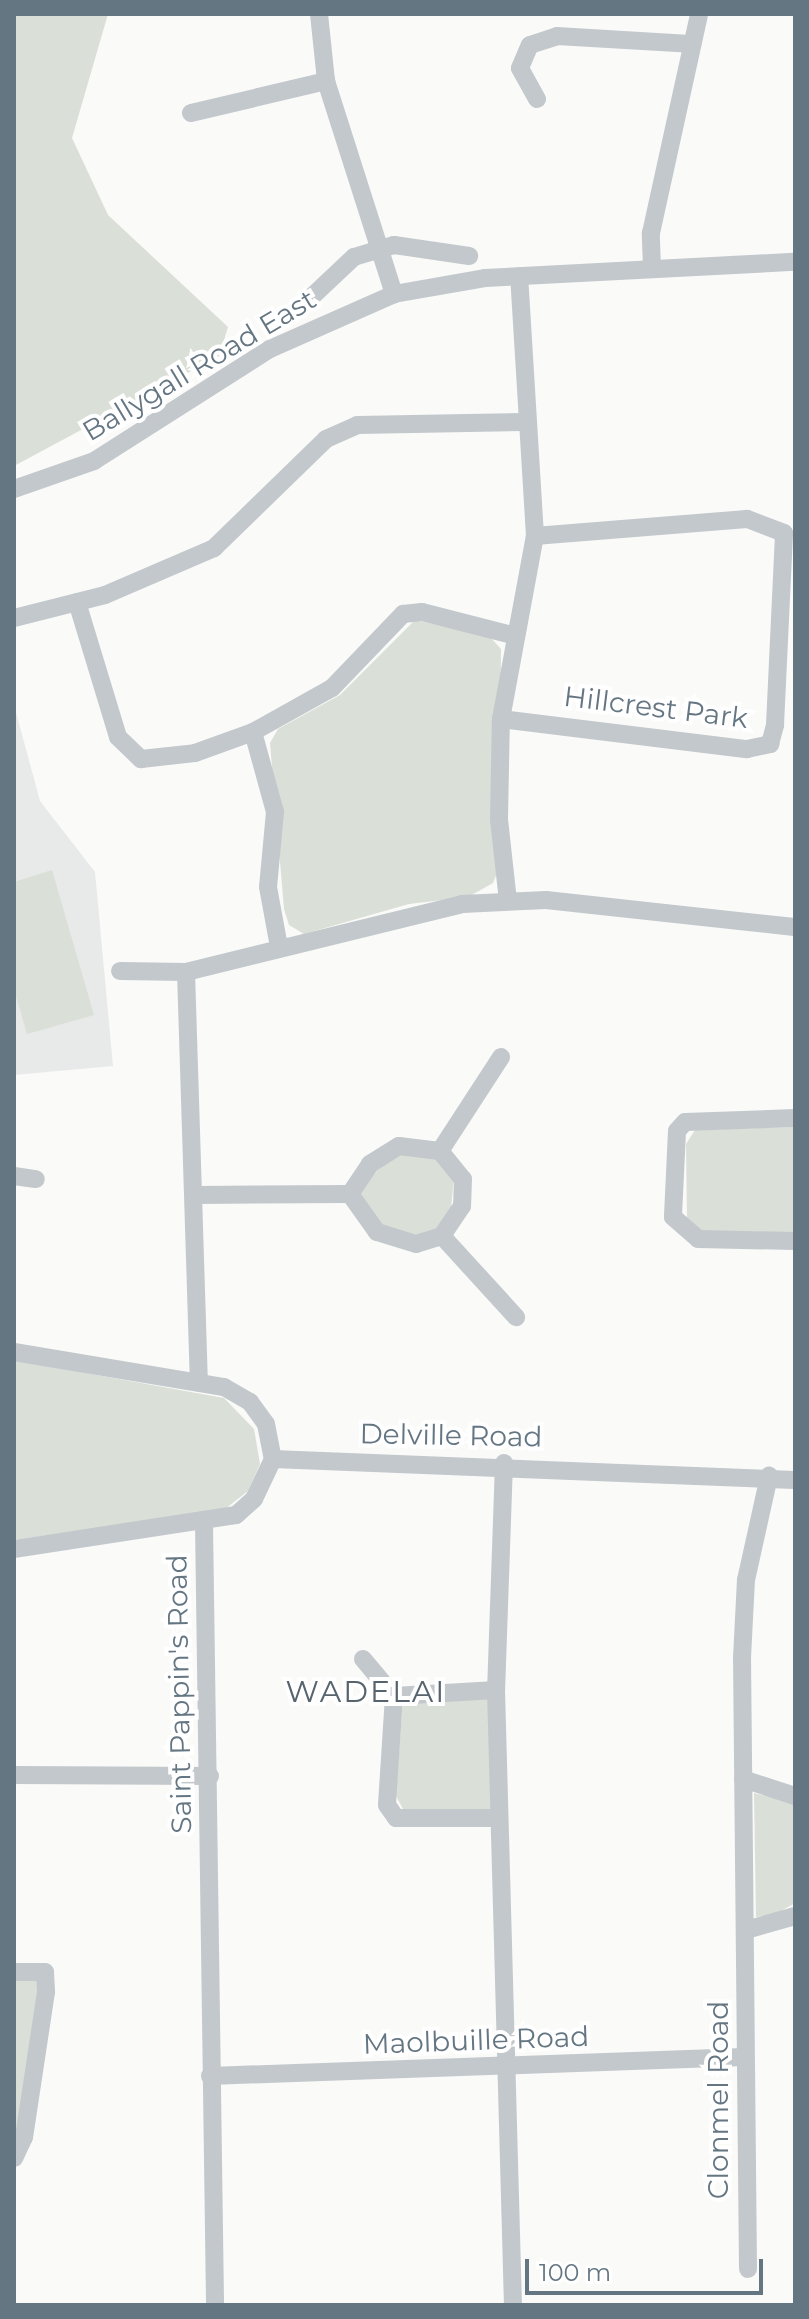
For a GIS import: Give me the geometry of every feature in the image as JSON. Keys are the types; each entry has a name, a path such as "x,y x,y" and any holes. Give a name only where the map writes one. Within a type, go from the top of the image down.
{"street":[{"path":"319,14 326,81 394,294"},
{"path":"652,269 651,233 699,14"},
{"path":"537,99 523,82 520,55 557,36 690,44"},
{"path":"191,113 326,81"},
{"path":"303,305 354,257 394,245 469,256"},
{"name":"Ballygall Road East","path":"14,489 94,461 270,349 394,294 519,276 795,262"},
{"path":"508,901 499,819 501,719 535,536 524,422 519,276"},
{"path":"14,618 77,602 214,548 326,439 357,425 524,422"},
{"name":"Hillcrest Park","path":"501,719 747,749 770,744 775,725 784,533 747,519 535,536"},
{"path":"77,602 127,748 141,759 167,759 253,732 332,688 403,614 422,612 516,636"},
{"path":"253,732 275,812 268,887 279,947"},
{"path":"120,971 186,972 412,913 508,901 795,927"},
{"path":"186,972 199,1383"},
{"path":"440,1151 501,1057"},
{"path":"795,1118 685,1122 677,1131 673,1217 698,1239 795,1241"},
{"path":"195,1195 350,1194 386,1152 440,1151"},
{"path":"350,1194 377,1232 416,1244 442,1236 462,1206 463,1179 440,1151"},
{"path":"14,1176 36,1179"},
{"path":"442,1236 516,1317"},
{"path":"14,1352 199,1383 250,1402 266,1424 273,1459"},
{"name":"Delville Road","path":"273,1459 504,1463 769,1476 795,1480"},
{"name":"Saint Pappin's Road","path":"215,2305 210,2076 210,1776 204,1523 236,1515 254,1499 273,1459"},
{"path":"504,1463 496,1690 513,2305"},
{"name":"Clonmel Road","path":"748,2269 743,1779 746,1580 769,1476"},
{"path":"14,1549 204,1523"},
{"path":"363,1659 394,1696 387,1805 396,1818 499,1818"},
{"path":"394,1696 496,1690"},
{"path":"14,1775 210,1776"},
{"path":"743,1779 795,1796"},
{"path":"746,1930 795,1916"},
{"path":"14,1972 45,1972 46,1992 24,2137 14,2158"},
{"name":"Maolbuille Road","path":"210,2076 744,2057"}],"shaded area":[{"path":"14,14 108,14 72,138 108,215 228,327 219,356 14,466"},
{"path":"415,620 490,637 501,649 499,868 493,883 468,897 409,904 304,934 289,925 284,909 270,743 278,729 340,695"},
{"path":"14,705 40,801 95,872 113,1066 14,1075"},
{"path":"52,870 94,1015 27,1034 14,989 14,882"},
{"path":"795,1127 795,1232 699,1232 687,1221 686,1144 695,1130"},
{"path":"392,1154 436,1156 454,1178 450,1218 429,1236 387,1232 367,1212 359,1191"},
{"path":"14,1360 224,1398 254,1429 260,1464 248,1491 225,1509 14,1540"},
{"path":"403,1698 492,1699 495,1812 403,1809 396,1796"},
{"path":"754,1793 795,1803 795,1903 774,1915 756,1917"},
{"path":"22,1969 41,1969 14,2164 14,1984"}],"district":[{"name":"WADELAI","path":"366,1692"}]}
